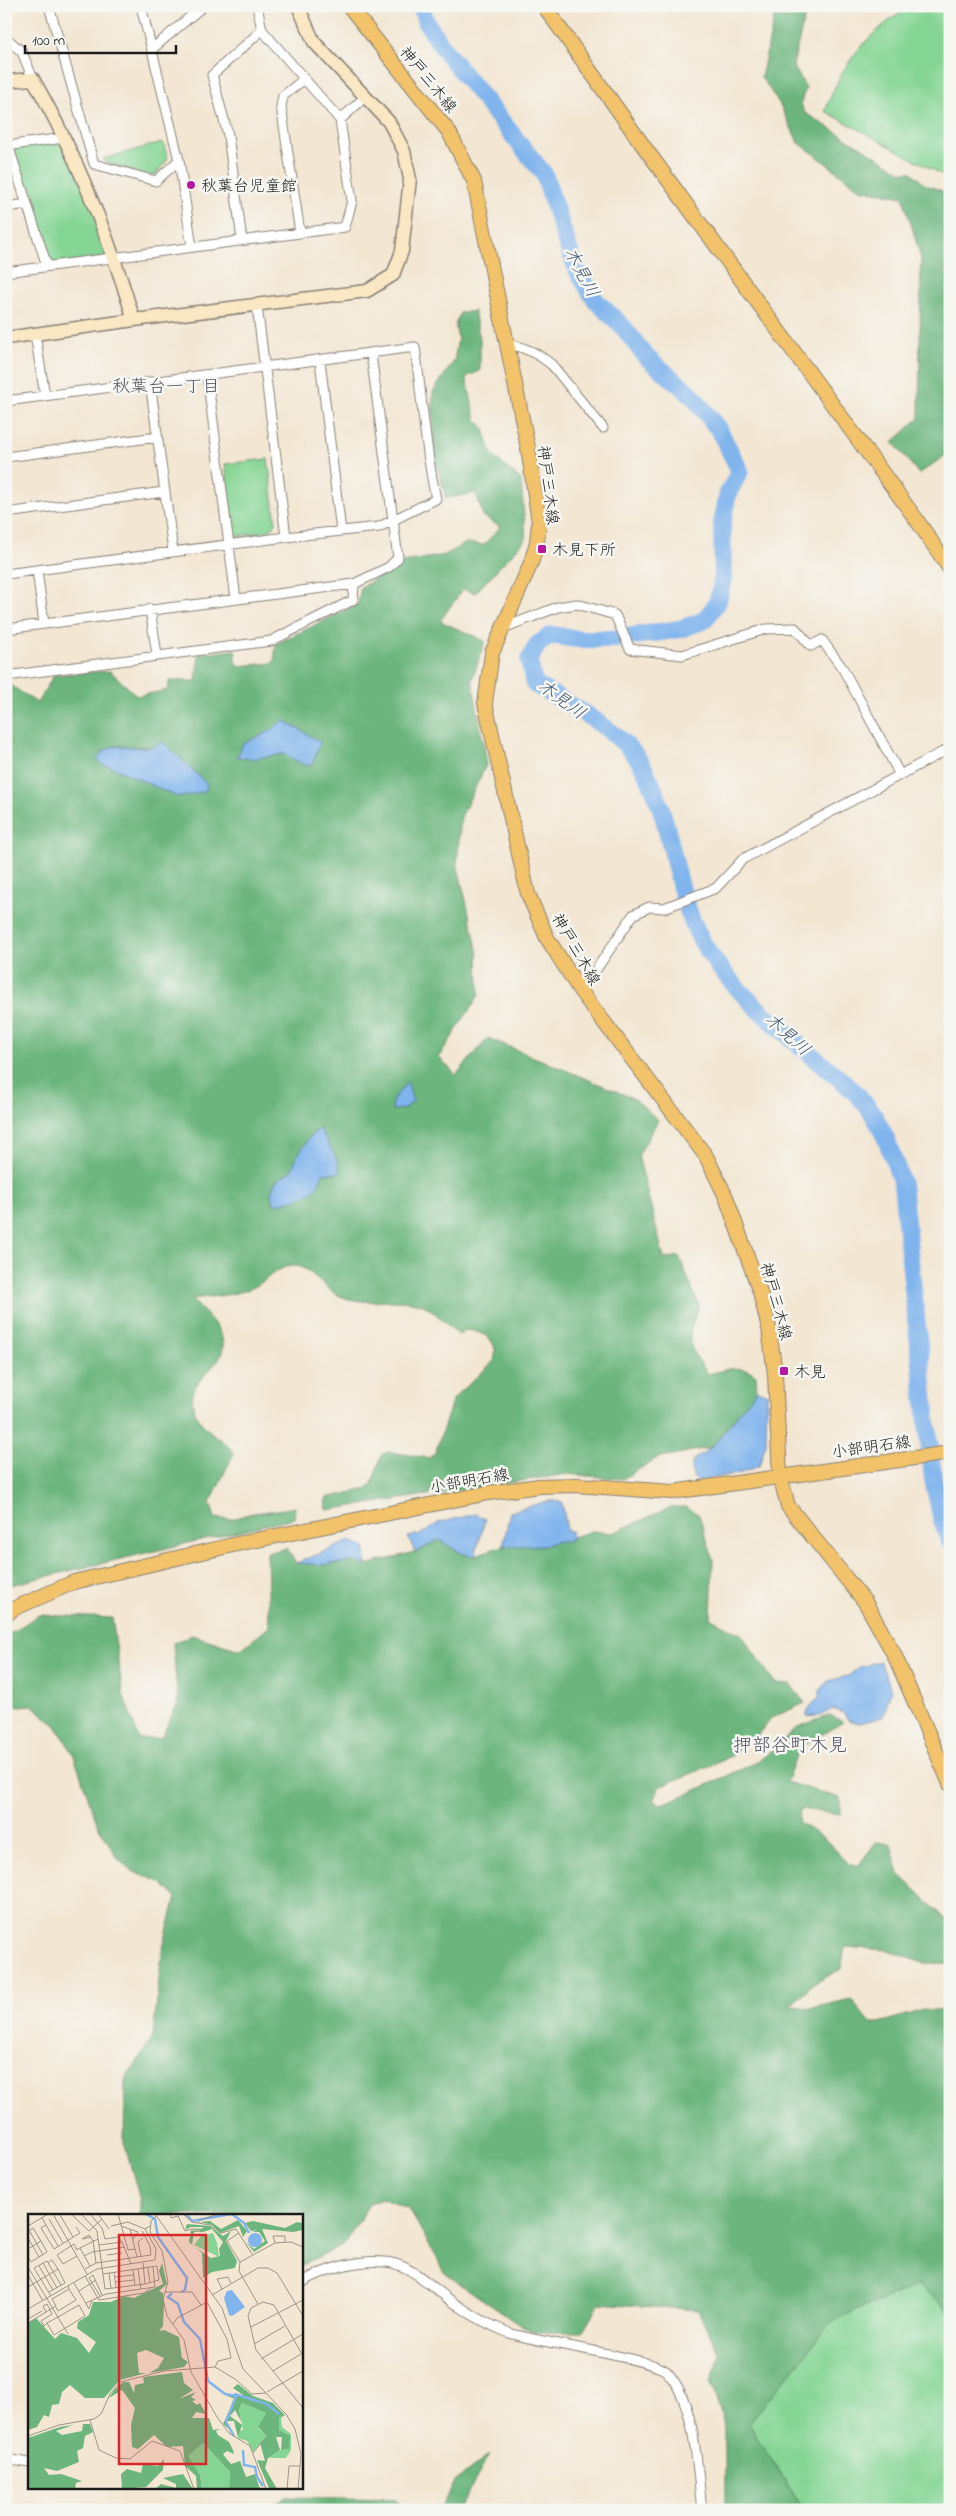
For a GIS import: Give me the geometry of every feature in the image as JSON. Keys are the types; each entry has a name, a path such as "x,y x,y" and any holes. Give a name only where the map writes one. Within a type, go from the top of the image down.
{"main road":[{"name":"神戸三木線","path":"349,6 449,132 474,181 535,487 539,522 537,542 531,563 492,653 485,702 528,894 547,938 581,992 706,1156 726,1197 760,1292 769,1328 775,1374 780,1476 788,1506 865,1602 885,1636 950,1784"},
{"path":"544,6 636,136 916,519 950,569"},
{"path":"916,519 950,555"},
{"name":"小部明石線","path":"6,1615 74,1582 237,1544 488,1493 539,1486 576,1485 672,1492 950,1454"}],"street":[{"path":"49,6 94,164 156,181 179,160"},
{"path":"141,6 179,160 192,247"},
{"path":"152,49 203,6"},
{"path":"6,272 345,227 352,201 340,120 303,80 262,30 257,6"},
{"path":"6,338 367,291 393,274 402,251 410,179 404,151 389,122 314,42 298,6"},
{"path":"242,240 228,135 212,75 262,30"},
{"path":"6,38 22,52 33,79 64,138 115,257 134,320"},
{"path":"6,81 33,79"},
{"path":"300,233 282,106 283,96 303,80"},
{"path":"340,120 365,97"},
{"path":"47,266 7,146 64,138"},
{"path":"6,207 27,204"},
{"path":"257,306 286,537"},
{"path":"35,334 45,396"},
{"path":"506,344 515,345 543,358 552,366 604,428"},
{"path":"6,401 415,347 425,421 427,458 436,499 392,523 379,527 286,537 6,574"},
{"path":"6,629 354,584 389,567 398,558 371,354"},
{"path":"320,361 341,531"},
{"path":"207,375 236,599"},
{"path":"150,382 173,552"},
{"path":"6,457 157,438"},
{"path":"6,513 164,492"},
{"path":"37,570 44,624"},
{"path":"6,676 271,640 353,600 354,584"},
{"path":"503,628 558,607 577,604 615,615 630,649 682,655 766,629 795,628 810,646 822,640 843,669 899,773"},
{"path":"150,609 157,655"},
{"path":"581,992 633,915 649,907 664,908 716,888 743,859 899,773 950,748"},
{"path":"302,2283 359,2262 386,2262 417,2275 458,2306 509,2332 550,2344 643,2362 665,2369 676,2381 686,2406 694,2448 702,2510"},
{"path":"6,2460 28,2463"}],"green space":[{"path":"777,6 807,6 793,65 806,88 802,98 805,113 902,172 912,172 924,184 950,194 950,452 919,474 893,442 919,418 921,258 903,197 860,189 798,142 779,103 761,77"},
{"path":"910,6 950,6 950,179 825,111 848,63 868,39"},
{"path":"64,138 115,257 47,266 8,145"},
{"path":"163,142 168,159 155,175 148,176 105,162 103,159"},
{"path":"474,311 480,339 480,371 466,377 476,420 483,426 492,455 521,480 526,539 475,593 463,589 440,621 485,641 472,680 487,763 461,817 457,863 478,952 479,995 439,1057 456,1075 488,1038 635,1099 658,1120 638,1156 664,1259 679,1256 699,1306 691,1327 690,1342 692,1348 708,1374 733,1368 745,1369 756,1375 757,1390 712,1447 657,1458 623,1479 567,1474 327,1510 326,1498 366,1489 372,1484 382,1454 390,1452 429,1458 435,1453 453,1399 494,1361 495,1347 488,1338 478,1332 465,1330 459,1335 435,1313 421,1304 400,1301 358,1301 348,1299 332,1292 310,1272 298,1266 285,1267 245,1291 192,1299 215,1324 223,1340 222,1351 218,1360 197,1384 193,1393 193,1404 204,1426 234,1453 210,1503 215,1518 231,1519 254,1513 295,1507 294,1518 6,1586 6,682 37,703 54,675 110,671 137,696 168,690 169,681 196,681 199,654 235,650 237,666 274,663 276,644 358,604 361,587 404,562 445,555 466,543 484,545 500,527 483,516 476,493 446,498 433,453 433,392 454,361 458,338 455,325 460,313","holes":["270,731 304,765 284,754 251,759 243,744","114,746 151,747 175,796 110,766 101,752","312,1134 338,1173 323,1173 312,1190 285,1203 275,1182 291,1171 297,1156"]},
{"path":"268,459 276,523 269,531 238,536 233,532 225,464"},
{"path":"671,1507 686,1507 699,1515 713,1559 711,1619 741,1634 775,1683 790,1684 805,1703 771,1718 756,1737 724,1760 659,1787 654,1801 661,1804 690,1793 759,1761 798,1727 830,1715 843,1722 800,1747 786,1782 840,1798 840,1814 800,1809 799,1823 824,1838 850,1865 858,1866 876,1842 891,1844 899,1874 950,1923 950,1963 923,1963 888,1950 845,1947 841,1969 813,1984 790,2006 813,2008 851,1999 871,2023 879,2023 923,2010 950,2010 950,2312 919,2284 834,2320 748,2424 804,2510 725,2510 725,2427 711,2382 720,2355 698,2310 599,2303 582,2332 536,2332 521,2326 446,2274 409,2209 382,2198 369,2204 345,2244 302,2265 302,2214 140,2214 140,2200 124,2142 125,2080 153,2037 162,1952 176,1897 160,1882 132,1871 119,1860 98,1826 73,1753 56,1726 32,1705 6,1707 6,1636 39,1615 112,1618 123,1694 139,1739 161,1738 178,1703 173,1643 192,1635 240,1650 269,1627 267,1553 287,1548 296,1563 325,1565 354,1561 366,1565 422,1550 439,1540 463,1554 475,1555 503,1546 547,1545 558,1541 568,1542 569,1538 592,1531 613,1533"},
{"path":"919,2284 950,2312 950,2510 804,2510 748,2424 834,2320"},
{"path":"489,2455 459,2510 439,2510 455,2482"},
{"path":"286,2497 396,2499 406,2510 267,2510"}],"water":[{"path":"284,720 320,742 312,765 304,765 284,754 251,759 237,757 243,744 270,731"},
{"path":"163,742 207,784 206,791 183,797 175,796 110,766 103,765 97,760 102,753 114,747 144,748"},
{"path":"407,1082 413,1101 405,1109 392,1110 393,1099"},
{"path":"320,1129 338,1162 339,1173 323,1173 316,1188 312,1191 296,1199 274,1204 271,1193 275,1182 291,1171 297,1156 312,1134"},
{"path":"757,1390 767,1393 766,1443 759,1466 741,1473 697,1481 693,1477 691,1468 693,1460 712,1447"},
{"path":"548,1501 562,1503 567,1531 571,1531 572,1538 569,1538 569,1542 558,1541 547,1545 503,1546 510,1512"},
{"path":"476,1514 485,1519 475,1556 463,1554 439,1540 415,1552 408,1537 427,1532 438,1523"},
{"path":"350,1541 365,1548 366,1565 354,1561 325,1565 296,1563"},
{"path":"880,1661 891,1690 883,1717 859,1723 848,1720 844,1713 833,1709 819,1716 807,1717 809,1709 819,1698 820,1691 828,1681 848,1676 860,1667"}],"waterway":[{"name":"木見川","path":"421,6 426,22 445,51 544,174 578,272 596,301 624,328 645,356 691,394 719,430 740,471 728,493 722,523 723,578 718,601 705,620 680,629 613,639 577,639 552,635 538,644 529,660 534,684 606,728 631,750 640,762 652,785 661,809 680,883 696,931 720,969 762,1012 852,1090 869,1108 881,1129 902,1184 933,1479 942,1520 950,1542"}],"place":[{"name":"秋葉台児童館","path":"191,185"},
{"name":"木見下所","path":"542,549"},
{"name":"木見","path":"784,1371"}],"district":[{"name":"秋葉台一丁目","path":"166,386"},
{"name":"押部谷町木見","path":"790,1744"}]}
